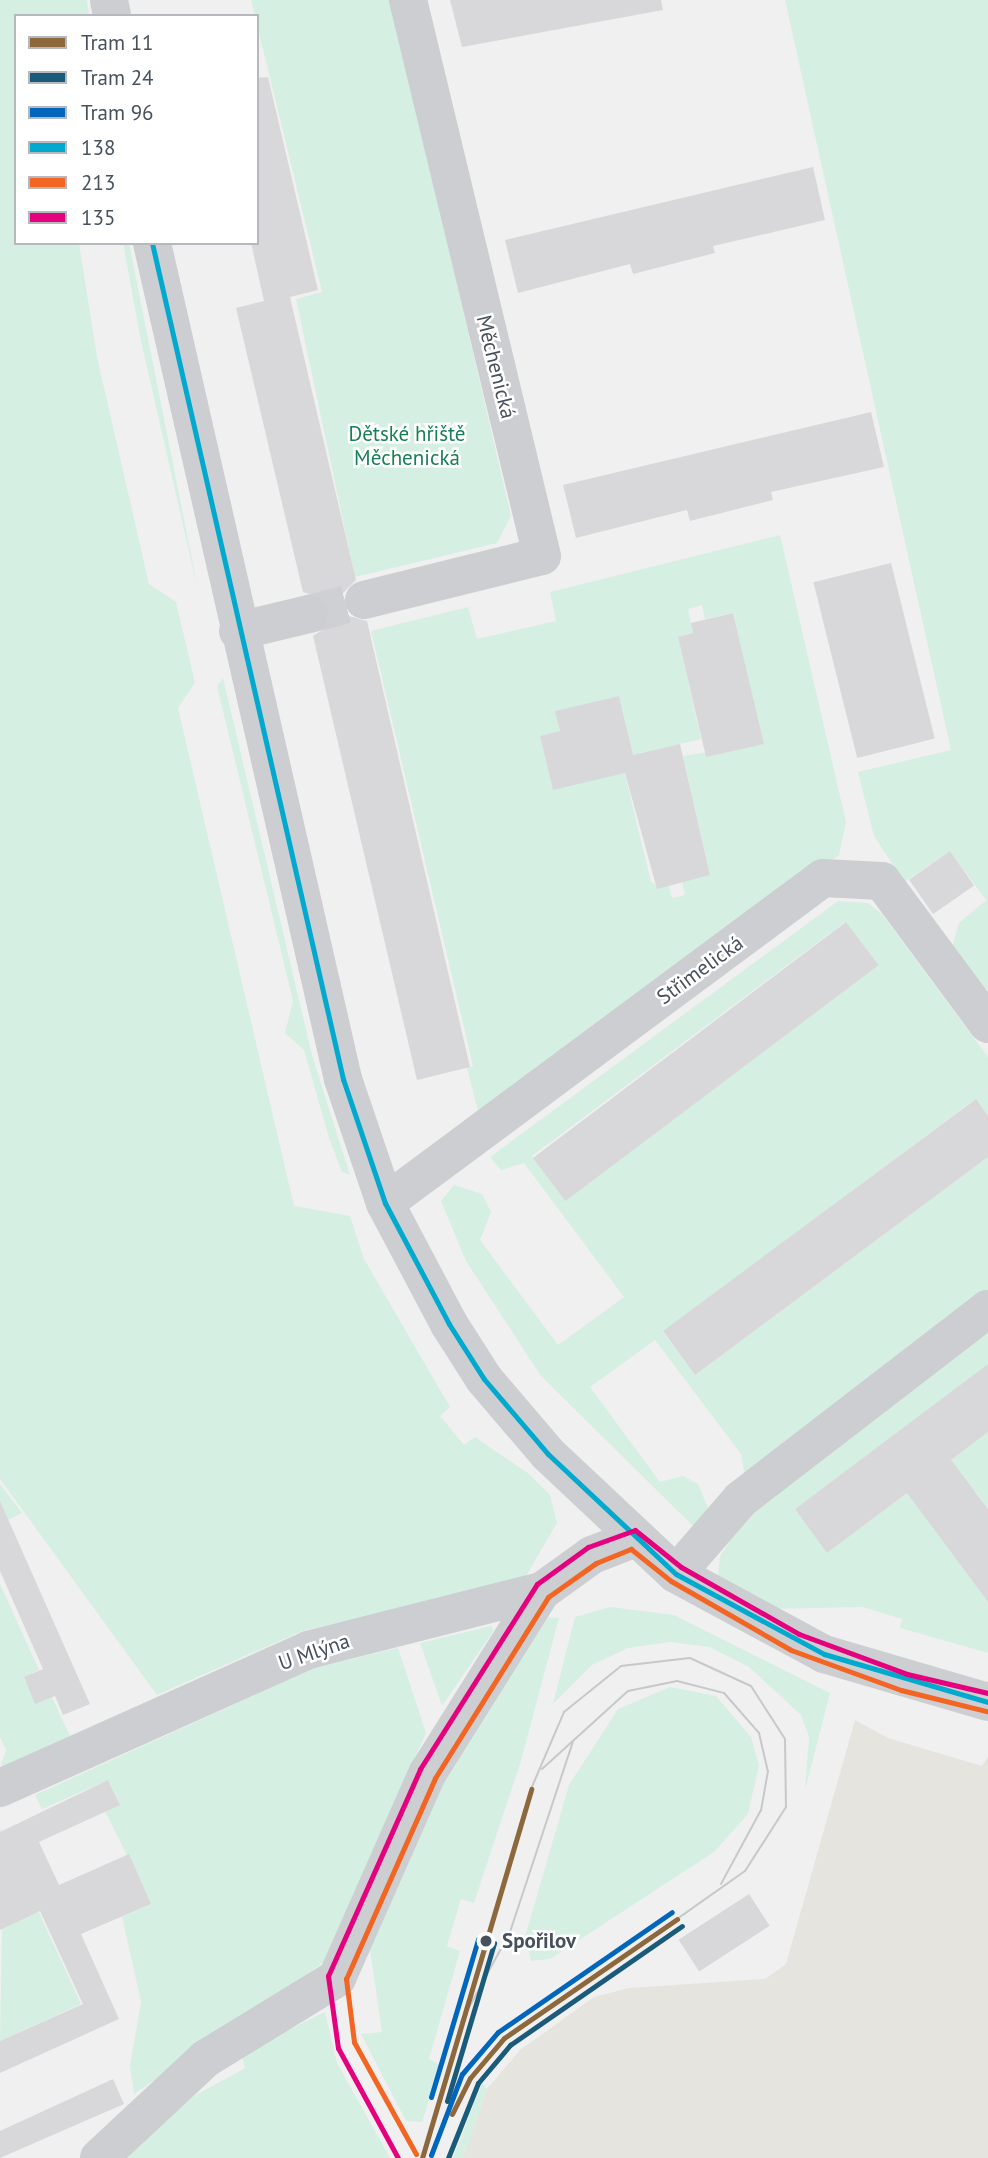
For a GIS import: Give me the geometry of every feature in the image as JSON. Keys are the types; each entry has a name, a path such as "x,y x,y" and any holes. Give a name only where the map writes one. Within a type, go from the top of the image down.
{"street":[{"name":"Měchenická","path":"364,600 542,556 408,0"},
{"path":"152,245 238,631 343,1079 385,1203 484,1379 634,1539 676,1574 824,1654 988,1702"},
{"path":"238,631 309,614"},
{"name":"Střimelická","path":"385,1203 824,878 882,881 988,1024"},
{"path":"676,1574 741,1499 988,1309"},
{"name":"U Mlýna","path":"0,1788 308,1650 542,1591 592,1555 634,1539"},
{"path":"99,2158 205,2059 337,1978 427,1774 542,1591"}],"shaded area":[{"path":"855,1720 888,1738 982,1766 988,1756 988,2158 463,2158 487,2089 520,2050 594,1997 629,1988 765,1979 786,1964"}],"green space":[{"path":"0,0 87,0 89,14 14,14 14,245 79,245 97,357 149,584 176,602 195,683 178,708 294,1206 350,1216 364,1259 450,1407 440,1416 464,1445 475,1437 529,1474 550,1495 557,1523 523,1581 302,1631 157,1695 0,1479"},
{"name":"Dětské hřiště Měchenická","path":"251,0 391,0 511,516 497,543 355,577 296,299 322,292 259,33 259,14 254,14"},
{"path":"785,0 988,0 988,1001 951,951 959,923 986,900 950,851 904,882 874,836 858,772 951,750"},
{"path":"123,245 129,245 199,595 141,341"},
{"path":"780,535 846,822 839,855 478,1111 467,1068 473,1066 371,631 468,607 477,639 556,621 550,592","holes":["702,605 705,619 733,613 763,743 683,756 710,874 682,881 685,895 672,898 667,879 663,888 651,882 624,770 553,789 540,736 560,731 556,711 619,696 626,724 598,731 605,762 701,739 678,637 693,633 688,609"]},
{"path":"223,678 312,1055 350,1175 342,1172 329,1138 304,1050 285,1033 293,1001 217,686"},
{"path":"838,901 868,903 882,914 988,1057 988,1116 975,1099 663,1332 695,1375 988,1157 988,1293 745,1476 741,1454 655,1340 590,1387 660,1482 683,1476 698,1484 708,1508 696,1529 541,1376 466,1261 441,1201 454,1185 482,1194 491,1212 480,1240 558,1345 624,1297 524,1163 501,1170 490,1157","holes":["845,922 877,966 564,1199 532,1156"]},
{"path":"988,1325 988,1364 795,1509 828,1552 988,1432 988,1509 975,1491 931,1525 988,1602 988,1653 900,1628 902,1619 863,1607 772,1609 718,1576 720,1556 746,1516"},
{"path":"0,1484 22,1513 0,1524"},
{"path":"0,1584 39,1670 24,1678 36,1703 51,1695 70,1736 0,1768 6,1750 0,1737"},
{"path":"610,1607 674,1615 830,1693 805,1790 809,1737 801,1715 749,1667 709,1647 670,1642 628,1648 592,1665 553,1704 575,1617"},
{"path":"546,1617 559,1618 521,1761 474,1903 461,1899 447,1946 460,1951 429,2059 440,2065 422,2122 406,2121 361,2034 382,2032 369,1943 412,1842 478,1716"},
{"path":"491,1626 494,1630 442,1706 420,1643"},
{"path":"398,1648 426,1733 327,1960 134,2094 130,2066 141,2002 122,1917 151,1904 105,1811 120,1804 108,1780 42,1809 35,1795 314,1668"},
{"path":"670,1687 716,1696 751,1737 759,1765 748,1814 714,1852 550,1959 531,1961 525,1937 569,1785 618,1709"},
{"path":"0,1828 81,2004 0,2041 2,1929"},
{"path":"325,2012 337,2063 390,2158 122,2158 194,2096 245,2068 241,2053"},
{"path":"482,2083 487,2089 463,2158 453,2158"}],"building":[{"path":"450,0 661,0 663,10 462,47"},
{"path":"268,77 318,290 290,297 356,580 343,593 343,605 349,616 367,621 470,1067 417,1080 313,636 324,629 330,610 324,599 303,592 236,308 264,301 251,245 259,245 259,78"},
{"path":"813,167 825,220 713,246 715,253 633,274 630,264 518,293 505,240"},
{"path":"871,412 884,467 771,492 773,500 690,521 687,510 576,538 563,485"},
{"path":"891,563 935,739 857,758 813,582"},
{"path":"733,613 764,744 706,757 678,637 693,633 691,623"},
{"path":"619,696 633,755 680,744 710,875 657,889 625,773 553,790 540,736 560,731 555,711"},
{"path":"950,851 974,885 933,914 909,880"},
{"path":"846,922 878,965 565,1201 533,1158"},
{"path":"976,1099 988,1116 988,1157 695,1375 663,1331"},
{"path":"988,1364 988,1432 951,1460 988,1509 988,1602 907,1493 827,1553 795,1509"},
{"path":"0,1501 90,1704 63,1715 55,1696 35,1704 24,1677 43,1669 0,1571"},
{"path":"108,1780 120,1805 39,1842 59,1885 129,1854 151,1904 81,1934 119,2019 0,2073 0,2041 83,2004 40,1911 0,1930 0,1832"},
{"path":"749,1894 770,1926 699,1972 679,1940"},
{"path":"113,2079 124,2104 0,2158 0,2131"}],"tunnel":[{"path":"309,614 364,600"}],"tram line":[{"path":"531,1789 564,1712 621,1666 690,1658 751,1686 785,1739 786,1807 745,1871 677,1919"},
{"path":"542,1769 628,1691 677,1681 724,1693 759,1733 768,1771 761,1810 721,1884"},
{"path":"461,2022 510,1932 573,1742"},
{"name":"11","path":"422,2158 531,1789"},
{"name":"96","path":"431,2155 462,2074 498,2032 672,1912"},
{"name":"11","path":"452,2114 470,2078 504,2038 677,1919"},
{"name":"24","path":"448,2158 478,2083 510,2045 682,1926"},
{"name":"96","path":"431,2097 478,1939"},
{"name":"24","path":"447,2101 494,1943"}],"transit line":[{"name":"138","path":"152,245 343,1079 385,1203 449,1324 484,1379 548,1454 676,1574 824,1654 988,1702"},
{"name":"135","path":"398,2158 338,2048 328,1976 420,1769 537,1584 588,1547 635,1530 681,1567 799,1634 907,1674 988,1693"},
{"name":"213","path":"416,2154 354,2042 346,1979 435,1778 548,1597 596,1563 631,1549 671,1581 791,1650 901,1690 986,1711"}],"place":[{"name":"Spořilov","path":"486,1941"}]}
